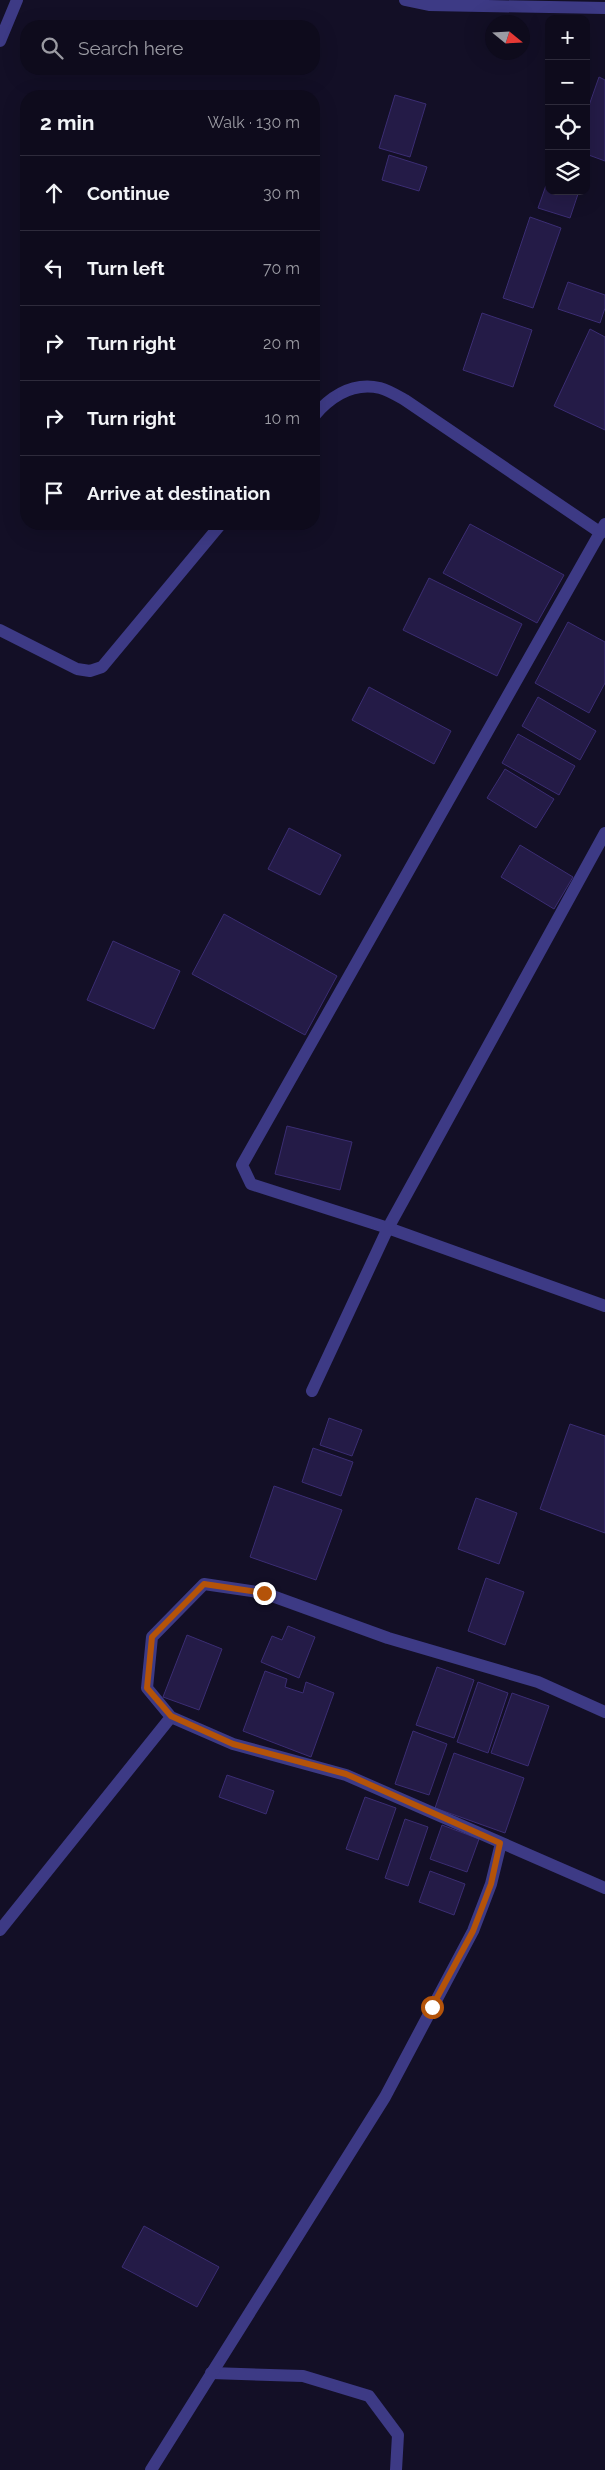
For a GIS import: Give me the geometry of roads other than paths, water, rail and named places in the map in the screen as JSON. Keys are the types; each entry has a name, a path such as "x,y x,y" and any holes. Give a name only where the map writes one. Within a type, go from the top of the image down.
{"street":[{"path":"0,41 16,0"},
{"path":"405,0 429,5 605,8"},
{"path":"320,409 328,400 353,388 380,388 405,400 603,528 242,1166 251,1184 388,1228 605,1306"},
{"path":"0,630 76,669 90,671 102,667 216,530"},
{"path":"312,1391 388,1228 605,833"},
{"path":"605,1712 538,1682 388,1638 264,1593 204,1584 152,1637 147,1688 171,1716 233,1744 346,1774 605,1888"},
{"path":"0,1930 171,1716"},
{"path":"151,2470 385,2097 473,1931 491,1884 500,1843"},
{"path":"212,2373 303,2376 369,2396 398,2435 396,2470"}]}
